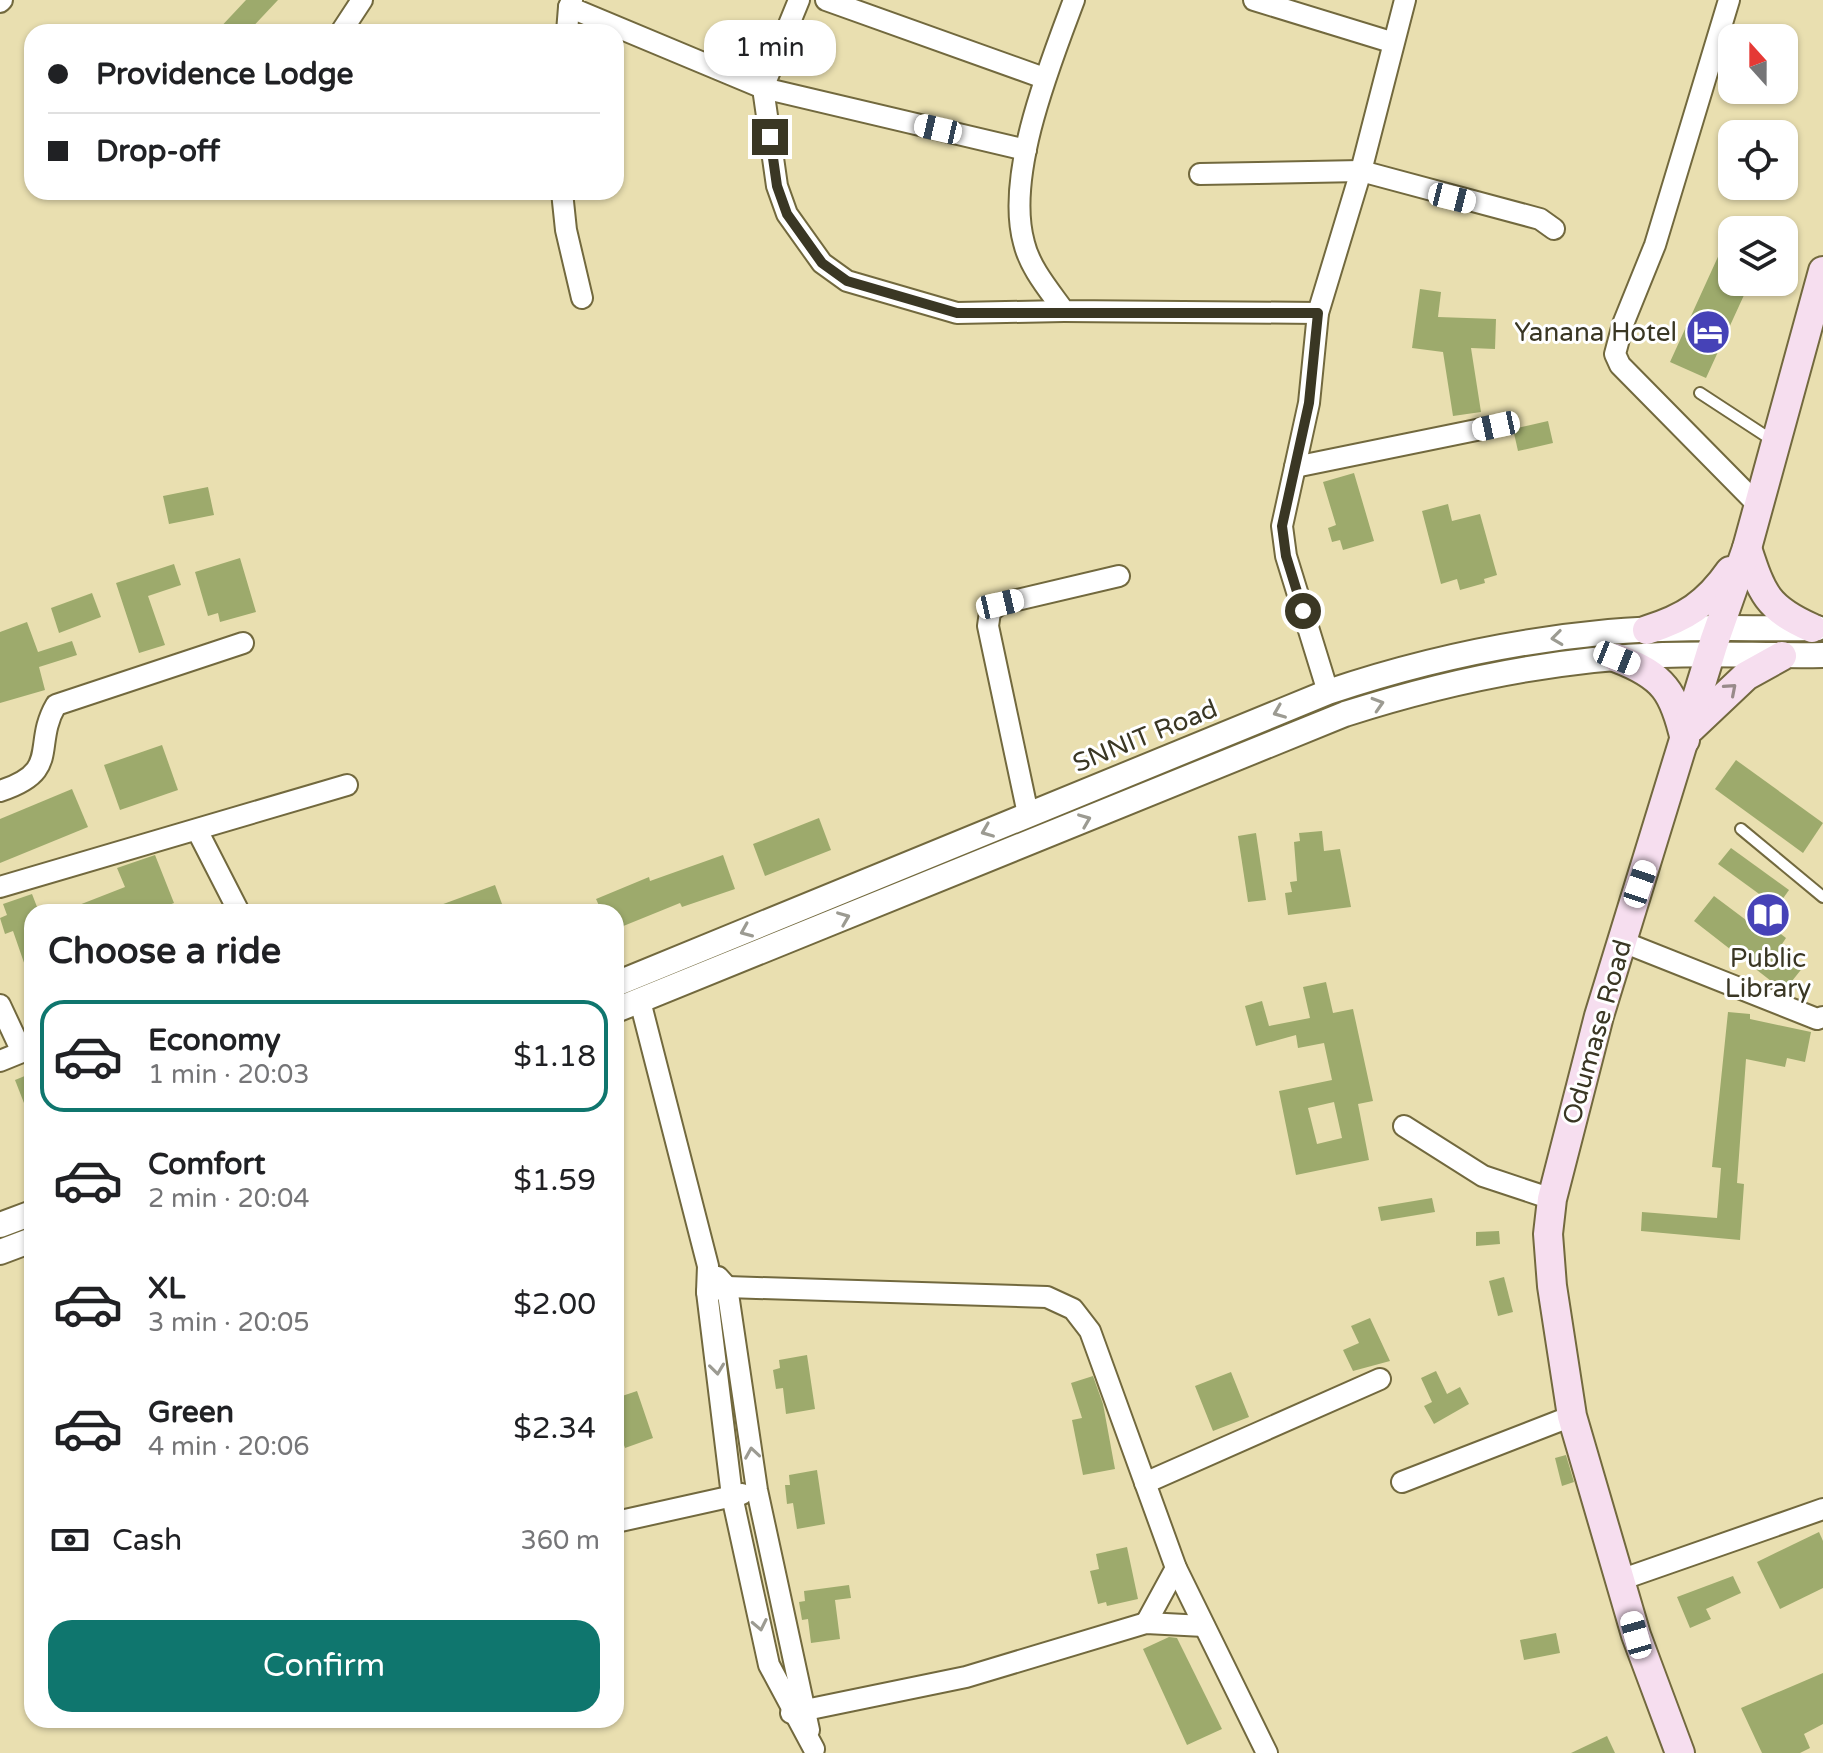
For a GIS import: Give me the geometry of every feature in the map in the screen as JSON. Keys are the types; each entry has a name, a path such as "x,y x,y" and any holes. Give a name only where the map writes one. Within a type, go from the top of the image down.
{"main road":[{"name":"Odumase Road","path":"1680,1753 1654,1688 1572,1416 1552,1286 1548,1234 1552,1199 1599,1016 1714,642 1747,548 1822,282"},
{"path":"1747,548 1760,587 1771,604 1784,616 1818,628"},
{"path":"1647,630 1700,607 1747,548"},
{"path":"1617,658 1654,674 1666,688 1687,737 1746,676 1782,656"}],"street":[{"path":"346,24 362,0"},
{"path":"799,0 763,88 777,186 787,214 822,263 847,281 957,313 1318,313"},
{"path":"826,0 1044,78"},
{"path":"1064,311 1038,275 1024,247 1020,225 1026,150 1044,78 1074,0"},
{"path":"1254,0 1391,42"},
{"path":"1328,692 1286,556 1282,526 1285,497 1309,403 1318,313 1361,171 1391,42 1405,0"},
{"path":"1729,0 1655,245 1615,354 1620,365 1759,506"},
{"path":"568,24 570,3 618,24"},
{"path":"624,27 763,88 1026,150"},
{"path":"1200,174 1361,171 1540,219 1554,229"},
{"path":"563,200 566,230 582,298"},
{"path":"1295,467 1496,426"},
{"path":"1028,814 988,626 990,612 1000,604 1119,576"},
{"path":"624,1007 1345,714 1513,670 1818,628"},
{"name":"SNNIT Road","path":"624,981 1328,692 1375,676 1509,644 1647,630 1714,642"},
{"path":"1714,642 1782,656 1823,655"},
{"path":"0,791 31,776 43,761 51,714 56,705 243,643"},
{"path":"0,887 347,785"},
{"path":"197,830 235,904"},
{"path":"945,848 956,873"},
{"path":"903,866 912,890"},
{"path":"1623,942 1817,1019 1823,1017"},
{"path":"640,1001 708,1266 717,1289 798,1712"},
{"path":"0,1005 24,1045"},
{"path":"0,1061 24,1051"},
{"path":"1404,1126 1483,1176 1552,1199"},
{"path":"0,1225 24,1216"},
{"path":"0,1252 24,1243"},
{"path":"717,1289 1047,1297 1073,1309 1090,1331 1176,1568 1267,1753"},
{"path":"717,1289 732,1496 769,1665 798,1712 814,1751"},
{"path":"1145,1483 1380,1379"},
{"path":"1402,1482 1572,1416"},
{"path":"624,1520 757,1490"},
{"path":"1620,1580 1823,1509"},
{"path":"1146,1623 1176,1568"},
{"path":"798,1712 966,1677 1146,1623 1204,1626"}],"lane":[{"path":"1700,393 1775,442"},
{"path":"1741,829 1823,897"}],"building":[{"path":"246,0 278,0 256,24 224,24"},
{"path":"1718,257 1718,296 1744,296 1706,378 1670,362"},
{"path":"1420,289 1441,292 1438,317 1496,319 1495,349 1471,348 1481,412 1453,416 1443,352 1412,348"},
{"path":"1548,421 1553,443 1518,451 1513,429"},
{"path":"1354,473 1374,541 1343,550 1340,540 1332,542 1328,528 1336,525 1323,482"},
{"path":"208,487 214,515 169,524 163,496"},
{"path":"1448,504 1452,521 1480,514 1497,575 1484,579 1485,583 1460,590 1457,579 1441,584 1422,511"},
{"path":"240,558 256,612 220,622 218,613 208,616 195,572"},
{"path":"174,564 181,585 148,596 165,645 139,653 116,583"},
{"path":"92,593 101,617 59,633 51,608"},
{"path":"27,622 38,652 72,641 77,655 39,667 45,690 0,703 0,632"},
{"path":"162,745 178,790 120,810 104,765"},
{"path":"1736,760 1823,823 1803,853 1715,789"},
{"path":"72,789 88,827 0,863 0,819"},
{"path":"819,818 831,850 765,876 753,844"},
{"path":"1322,831 1324,851 1340,849 1351,907 1288,915 1285,893 1292,892 1290,882 1297,881 1294,842 1300,841 1299,833"},
{"path":"1256,833 1266,900 1248,902 1238,836"},
{"path":"1731,848 1789,890 1777,907 1718,864"},
{"path":"155,855 174,903 81,904 125,887 117,868"},
{"path":"723,855 735,889 682,907 680,903 624,926 624,904 598,904 596,899 649,877 650,881"},
{"path":"495,885 502,904 443,904"},
{"path":"32,894 36,904 24,904 24,963 13,931 5,934 0,918 7,915 3,904"},
{"path":"1714,896 1758,929 1764,921 1786,938 1780,947 1804,966 1784,991 1694,921"},
{"path":"1326,982 1333,1013 1353,1009 1373,1101 1358,1104 1369,1160 1296,1175 1279,1091 1332,1080 1324,1043 1298,1048 1296,1035 1256,1046 1245,1006 1262,1001 1269,1026 1310,1018 1303,987","holes":["1334,1102 1342,1138 1317,1144 1308,1108"]},
{"path":"1728,1012 1750,1014 1750,1019 1811,1032 1805,1062 1787,1058 1785,1067 1746,1059 1737,1183 1744,1184 1740,1240 1641,1231 1642,1212 1717,1218 1721,1168 1712,1167"},
{"path":"24,1076 24,1103 15,1080"},
{"path":"1432,1198 1435,1212 1381,1221 1378,1207"},
{"path":"1499,1231 1500,1244 1476,1246 1476,1232"},
{"path":"1504,1277 1513,1312 1498,1316 1489,1281"},
{"path":"1370,1318 1390,1361 1353,1371 1343,1350 1359,1343 1351,1326"},
{"path":"807,1355 815,1409 786,1414 783,1388 776,1389 773,1370 780,1368 779,1360"},
{"path":"1436,1371 1447,1394 1460,1387 1469,1404 1434,1424 1424,1406 1432,1402 1421,1378"},
{"path":"1231,1372 1249,1417 1213,1431 1195,1386"},
{"path":"1093,1376 1103,1404 1115,1469 1083,1475 1072,1420 1082,1418 1071,1383"},
{"path":"637,1391 653,1438 625,1448 624,1445 624,1395"},
{"path":"1566,1455 1574,1482 1562,1486 1555,1458"},
{"path":"817,1470 825,1524 797,1529 793,1503 787,1504 785,1485 790,1485 789,1475"},
{"path":"1819,1532 1823,1541 1823,1588 1780,1609 1757,1562"},
{"path":"1127,1547 1138,1599 1107,1606 1106,1602 1098,1604 1090,1571 1099,1569 1096,1554"},
{"path":"1733,1576 1741,1593 1706,1609 1711,1619 1690,1628 1677,1597"},
{"path":"849,1585 851,1598 835,1600 840,1639 811,1643 808,1619 802,1620 799,1602 805,1601 804,1591"},
{"path":"1556,1633 1560,1653 1524,1660 1520,1640"},
{"path":"1169,1637 1177,1638 1222,1729 1187,1745 1143,1649"},
{"path":"1823,1673 1823,1724 1804,1734 1810,1748 1800,1753 1762,1753 1741,1708"},
{"path":"1607,1736 1615,1753 1571,1753"}],"place":[{"name":"Yanana Hotel","path":"1708,332"},
{"name":"Public Library","path":"1768,915"}],"route":[{"path":"770,137 777,186 787,214 822,263 847,281 957,313 1318,313 1309,403 1285,497 1282,526 1286,556 1303,611"}]}
